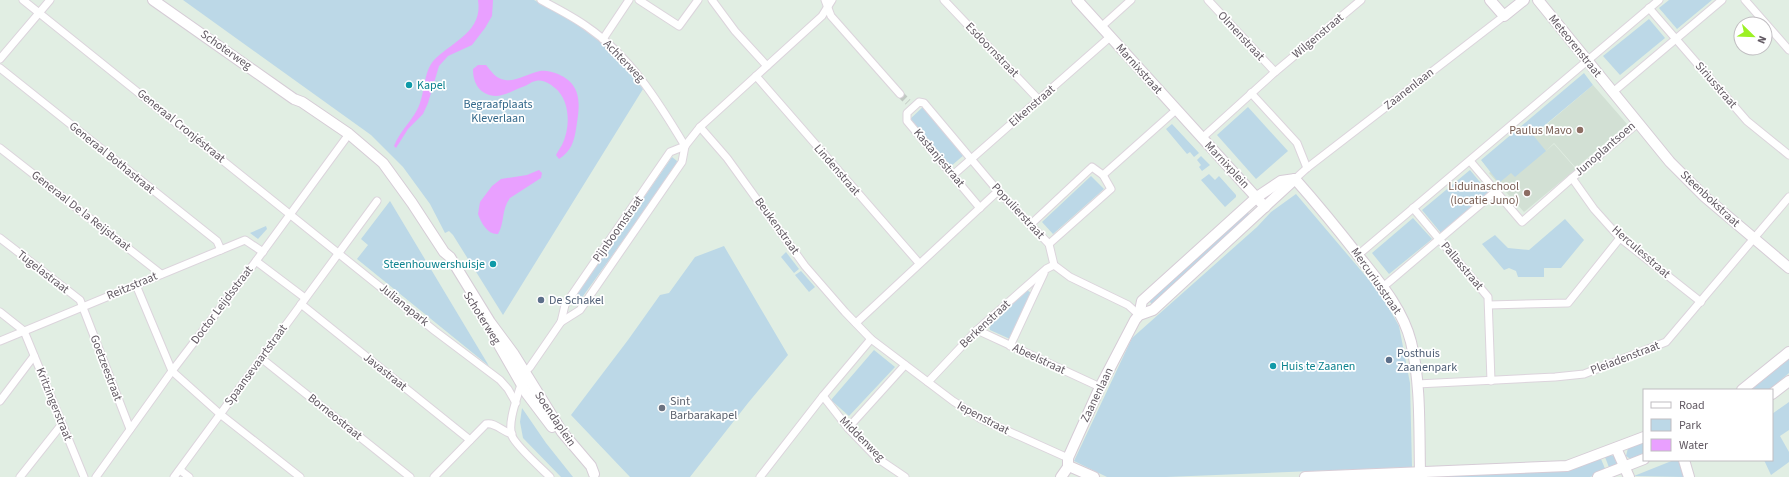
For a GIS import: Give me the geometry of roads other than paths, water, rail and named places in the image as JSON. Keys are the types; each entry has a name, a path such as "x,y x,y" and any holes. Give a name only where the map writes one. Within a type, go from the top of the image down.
{"street":[{"name":"Generaal Cronjéstraat","path":"23,0 338,253"},
{"path":"0,59 50,0"},
{"name":"Achterweg","path":"540,0 586,26 616,51 644,81 685,146"},
{"path":"603,39 629,0"},
{"path":"640,0 679,26 698,0"},
{"path":"712,0 735,31 767,66"},
{"path":"825,0 831,16 900,94"},
{"name":"Pijnboomstraat","path":"561,322 580,310 682,162 685,146 700,127 822,16 832,0"},
{"name":"Esdoornstraat","path":"944,0 1039,100"},
{"name":"Marnixstraat","path":"1077,0 1202,138"},
{"path":"1101,27 1131,0"},
{"name":"Olmenstraat","path":"1208,0 1275,72"},
{"path":"1490,0 1504,16"},
{"name":"Zaanenlaan","path":"1139,315 1153,310 1306,168 1524,0"},
{"name":"Meteorenstraat","path":"1538,0 1613,92"},
{"path":"1358,255 1470,161 1586,60 1659,0"},
{"path":"1613,92 1675,38 1722,0"},
{"path":"1745,0 1789,50"},
{"name":"Schoterweg","path":"156,1 294,99 302,102 383,163 387,171 412,203 444,252 450,257 490,322 513,353 520,372 521,384"},
{"name":"Wilgenstraat","path":"1275,72 1358,1"},
{"name":"Siriusstraat","path":"1649,8 1748,121 1789,155"},
{"name":"Eikenstraat","path":"953,175 1110,37"},
{"name":"Generaal Bothastraat","path":"0,68 217,241 220,250"},
{"name":"Marnixplein","path":"1265,207 1202,138 1275,72"},
{"name":"Lindenstraat","path":"756,76 919,263"},
{"name":"Junoplantsoen","path":"1470,161 1522,222 1638,123 1613,92"},
{"path":"1251,93 1297,143 1306,168"},
{"name":"Kastanjestraat","path":"972,159 924,103 919,102 910,105 907,113 907,121 980,208"},
{"path":"1103,175 1176,110"},
{"name":"Steenbokstraat","path":"1638,123 1675,167 1705,197 1789,268"},
{"name":"Beukenstraat","path":"700,127 727,158 805,266 871,339"},
{"name":"Doctor Leijdsstraat","path":"96,477 172,371 348,137"},
{"name":"Pijnboomstraat","path":"520,372 530,367 561,322 565,305 670,152 685,146"},
{"name":"Generaal De la Reijstraat","path":"0,148 161,274"},
{"name":"Populierstraat","path":"972,159 998,191 1049,244 1054,265"},
{"path":"1030,225 1092,167 1103,175 1111,189 1049,244"},
{"name":"Herculesstraat","path":"1572,178 1594,209 1620,238 1700,302"},
{"name":"Zaanenlaan","path":"1061,477 1100,387 1139,315 1142,301 1256,198 1281,181 1295,179"},
{"name":"Mercuriusstraat","path":"1295,179 1326,214 1398,308 1411,340 1417,384 1421,475"},
{"path":"856,323 998,191"},
{"path":"1383,287 1496,191"},
{"name":"Pleiadenstraat","path":"1417,384 1491,381 1584,374 1666,342 1789,197"},
{"path":"338,253 377,201"},
{"name":"Pallasstraat","path":"1413,208 1488,298 1491,381"},
{"name":"Tugelastraat","path":"0,238 80,300 83,308"},
{"path":"1489,305 1568,303 1620,238"},
{"name":"Reitzstraat","path":"0,341 245,240 263,252"},
{"name":"Spaansevaartstraat","path":"174,477 338,253"},
{"name":"Julianapark","path":"338,253 500,380 516,403"},
{"name":"Javastraat","path":"256,261 470,440"},
{"path":"1054,265 1070,277 1128,305 1139,315"},
{"name":"Berkenstraat","path":"928,382 977,330 1046,269 1054,265"},
{"name":"Berkenstraat","path":"1010,346 1046,269"},
{"path":"136,284 172,371 220,414 300,477"},
{"name":"Goetzeestraat","path":"83,308 130,429"},
{"path":"0,312 24,331"},
{"name":"Abeelstraat","path":"977,330 1100,387"},
{"name":"Kritzingerstraat","path":"24,331 84,477"},
{"path":"760,477 823,396 871,339"},
{"name":"Iepenstraat","path":"871,339 953,401 981,419 1068,463"},
{"path":"1743,389 1789,352"},
{"path":"0,401 34,356"},
{"name":"Borneostraat","path":"261,358 410,477"},
{"path":"848,428 905,365"},
{"name":"Soendaplein","path":"520,372 562,432 591,466 596,475"},
{"path":"1773,393 1789,380"},
{"name":"Soendaplein","path":"521,384 558,435 587,470 596,475"},
{"name":"Soendaplein","path":"512,434 512,419 521,384"},
{"name":"Middenweg","path":"823,396 848,428 877,458 905,477"},
{"path":"434,477 483,426 488,423 512,434 518,444 550,477"},
{"path":"20,477 62,424"},
{"path":"1305,477 1421,475 1567,466 1643,437"},
{"path":"1616,448 1623,467 1629,477"},
{"path":"1598,477 1643,459"},
{"path":"1684,461 1689,477"},
{"path":"1068,463 1071,467 1094,477"},
{"path":"180,470 189,477"}],"water":[{"path":"478,0 493,0 492,16 472,45 448,56 439,66 428,103 423,114 408,129 396,148 394,146 396,141 420,104 428,69 436,58 466,34 472,27 476,20 478,11"},
{"path":"478,65 486,65 496,76 505,80 514,80 536,72 544,71 558,74 572,84 576,90 579,104 574,138 566,153 559,159 556,155 565,138 568,114 564,99 555,88 546,82 539,81 533,82 503,95 490,95 478,88 474,79 473,69"},
{"path":"539,170 542,173 541,178 510,198 505,207 502,225 498,234 491,233 483,225 478,214 480,202 492,186 501,179 527,175"}],"tunnel":[{"path":"900,94 908,102"}],"place":[{"name":"Kapel","path":"409,85"},
{"name":"Paulus Mavo","path":"1580,130"},
{"name":"Liduinaschool (locatie Juno)","path":"1527,193"},
{"name":"Steenhouwershuisje","path":"493,264"},
{"name":"De Schakel","path":"541,300"},
{"name":"Posthuis Zaanenpark","path":"1389,360"},
{"name":"Huis te Zaanen","path":"1273,366"},
{"name":"Sint Barbarakapel","path":"662,408"}],"park label":[{"name":"Begraafplaats Kleverlaan","path":"498,111"}]}
